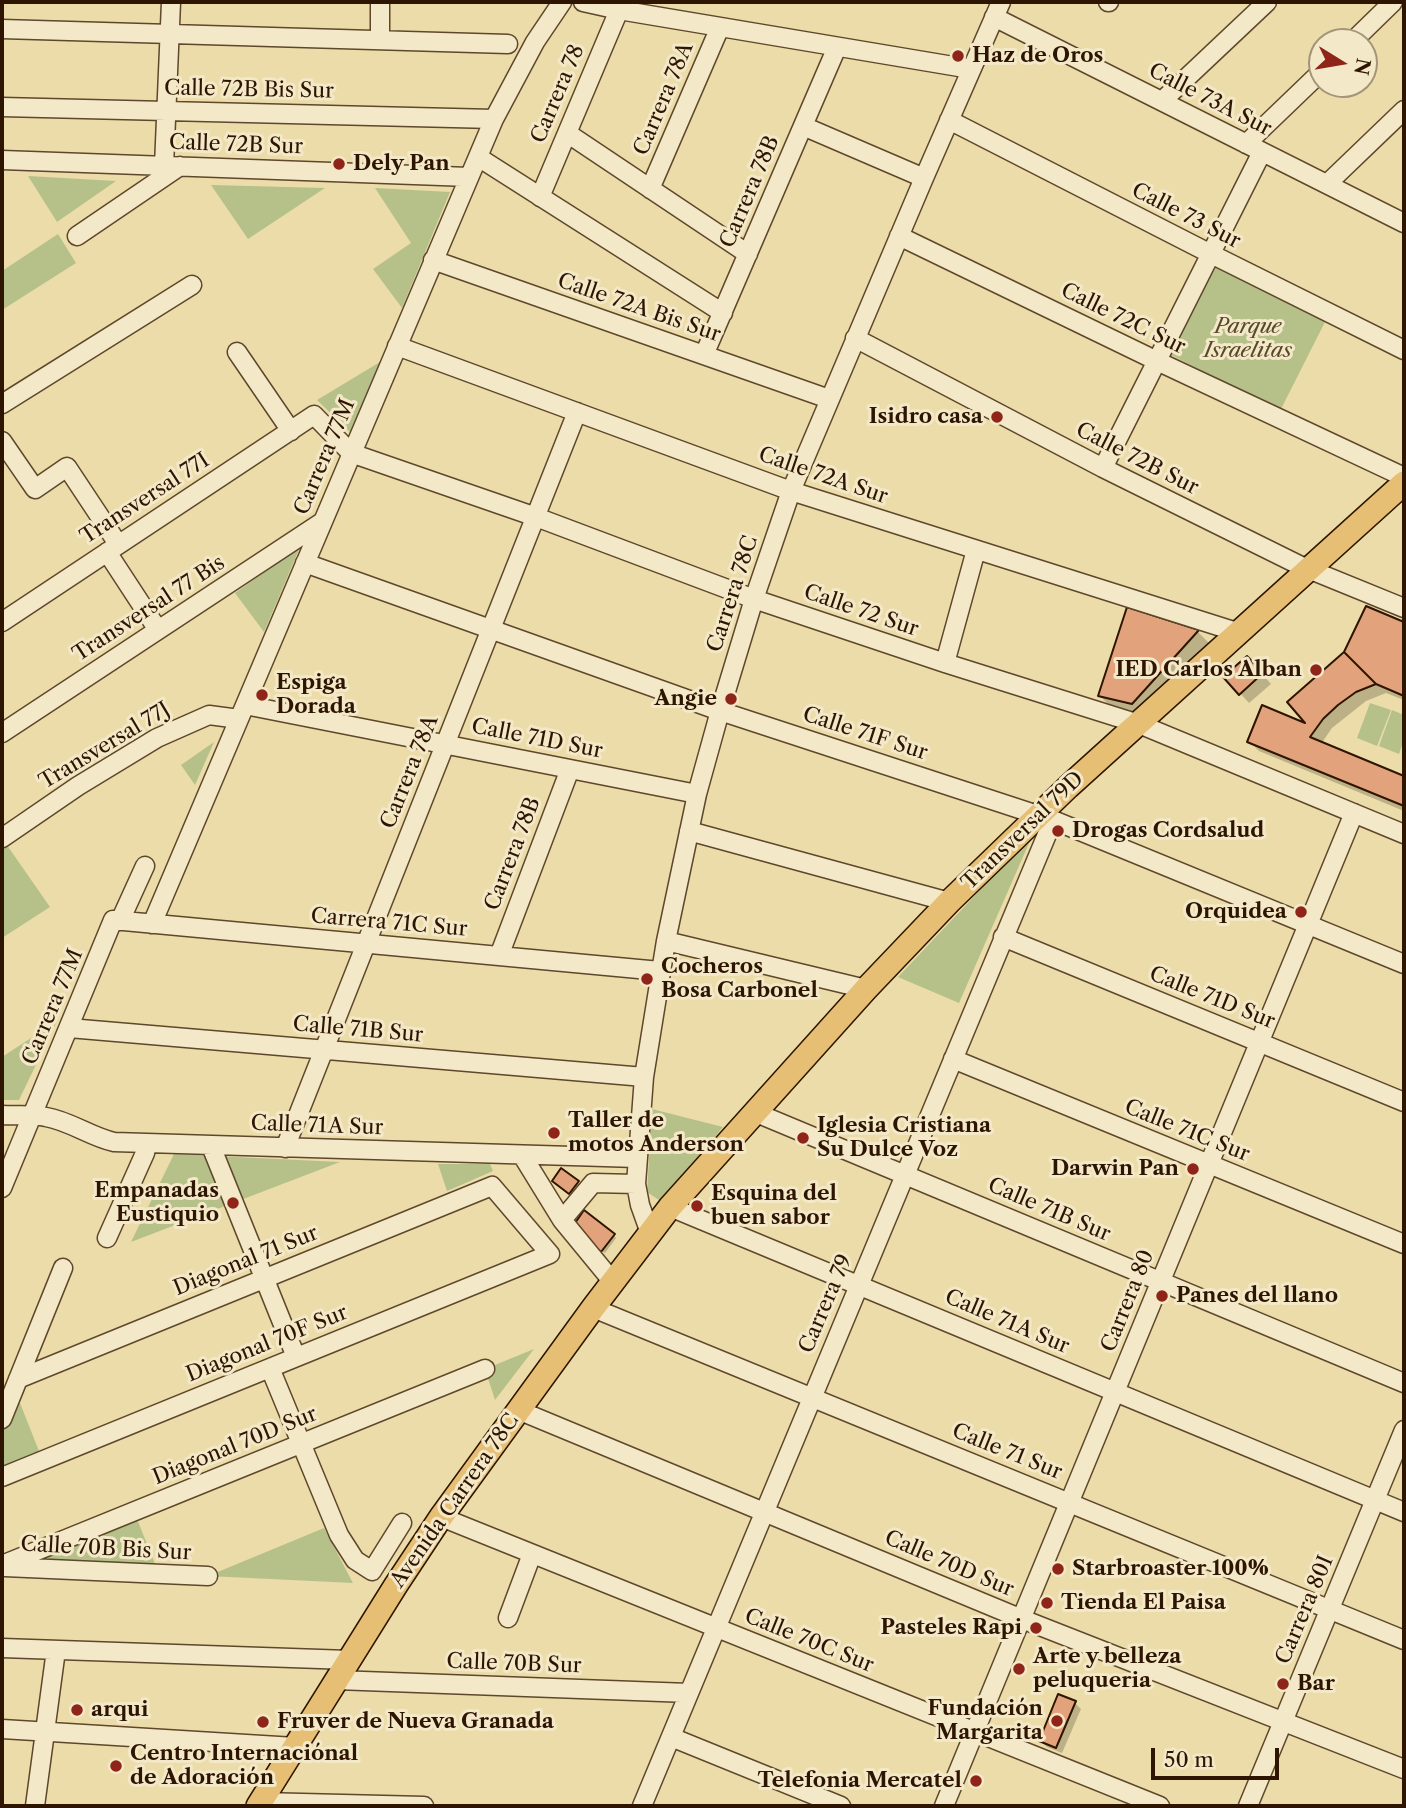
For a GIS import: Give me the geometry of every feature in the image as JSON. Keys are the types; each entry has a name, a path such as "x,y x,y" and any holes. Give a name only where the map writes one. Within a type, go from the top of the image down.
{"main road":[{"name":"Transversal 79D","path":"670,1207 866,989 949,902 1046,817 1139,724 1404,483"},
{"name":"Avenida Carrera 78C","path":"260,1804 441,1517 670,1207"}],"street":[{"path":"77,236 172,166 167,111 171,2"},
{"path":"380,2 380,39"},
{"path":"583,2 971,69"},
{"path":"1162,101 1267,2"},
{"path":"1367,28 1394,2"},
{"name":"Carrera 77M","path":"152,924 494,119 557,8"},
{"name":"Calle 73A Sur","path":"998,9 1162,101 1404,223"},
{"name":"Carrera 78C","path":"650,1233 636,1184 644,1077 666,941 697,794 720,711 791,491 923,178 998,9"},
{"name":"Carrera 78","path":"540,197 619,10"},
{"name":"Carrera 78A","path":"650,189 720,27"},
{"path":"2,29 508,44"},
{"name":"Carrera 78B","path":"705,355 837,47"},
{"path":"1103,468 1211,254 1254,148 1308,87"},
{"name":"Calle 72B Bis Sur","path":"2,107 494,119"},
{"path":"1327,184 1404,110"},
{"name":"Calle 73 Sur","path":"948,120 1404,350"},
{"path":"803,126 923,178"},
{"path":"566,133 748,254"},
{"path":"478,157 723,313"},
{"name":"Calle 72B Sur","path":"2,160 469,177"},
{"name":"Calle 72C Sur","path":"899,236 1404,477"},
{"name":"Calle 72A Bis Sur","path":"433,260 829,399"},
{"path":"2,404 192,285"},
{"name":"Calle 72B Sur","path":"855,338 1103,468 1308,570 1404,608"},
{"name":"Calle 72A Sur","path":"397,346 791,491 1240,633"},
{"path":"237,352 291,430"},
{"name":"Carrera 78A","path":"285,1148 577,412"},
{"name":"Calle 72 Sur","path":"314,415 351,453 536,517 754,599 1139,724 1404,834"},
{"name":"Transversal 77I","path":"2,622 314,415"},
{"path":"2,441 35,489 67,467 158,630"},
{"name":"Transversal 77 Bis","path":"2,733 322,522"},
{"path":"945,663 976,550"},
{"name":"Calle 71F Sur","path":"305,563 720,711 1046,817 1404,964"},
{"name":"Calle 71D Sur","path":"242,712 445,744 697,794"},
{"name":"Transversal 77J","path":"2,838 157,737 209,715 242,712"},
{"name":"Carrera 78B","path":"499,956 570,769"},
{"name":"Carrera 80","path":"944,1806 1354,813"},
{"name":"Carrera 79","path":"642,1806 1003,937 1046,817"},
{"path":"689,831 949,902"},
{"name":"Carrera 77M","path":"2,1188 69,1028 145,866"},
{"name":"Carrera 71C Sur","path":"117,921 660,971"},
{"name":"Calle 71D Sur","path":"1003,937 1404,1102"},
{"path":"666,941 866,989"},
{"name":"Calle 71B Sur","path":"69,1028 644,1077"},
{"name":"Calle 71C Sur","path":"953,1059 1404,1244"},
{"name":"Calle 71B Sur","path":"754,1112 1404,1383"},
{"name":"Calle 71A Sur","path":"2,1115 47,1117 98,1139 114,1142 637,1158"},
{"path":"107,1238 147,1144"},
{"path":"211,1146 296,1357"},
{"path":"522,1155 562,1220 613,1282"},
{"path":"562,1220 593,1183 636,1184"},
{"name":"Diagonal 71 Sur","path":"18,1379 492,1186"},
{"name":"Diagonal 70F Sur","path":"2,1477 550,1254 492,1186"},
{"name":"Calle 71A Sur","path":"670,1207 1404,1512"},
{"path":"2,1419 63,1268"},
{"name":"Calle 71 Sur","path":"593,1308 1404,1640"},
{"path":"270,1368 335,1524 355,1560 372,1571 402,1522"},
{"name":"Diagonal 70D Sur","path":"2,1566 485,1369"},
{"name":"Calle 70D Sur","path":"519,1410 1022,1619 1404,1769"},
{"name":"Carrera 80I","path":"1248,1806 1404,1430"},
{"name":"Calle 70C Sur","path":"441,1517 1160,1806"},
{"path":"391,1542 413,1559"},
{"path":"508,1618 532,1553"},
{"name":"Calle 70B Bis Sur","path":"2,1566 208,1576"},
{"path":"2,1648 349,1660"},
{"path":"35,1806 56,1650"},
{"name":"Calle 70B Sur","path":"336,1680 689,1693"},
{"path":"2,1729 295,1747"},
{"path":"671,1737 841,1806"},
{"path":"260,1804 424,1806"}],"green space":[{"path":"28,176 116,181 57,222"},
{"path":"211,185 325,188 248,239"},
{"path":"375,188 450,192 402,308 373,269 411,243"},
{"path":"58,234 76,263 2,310 2,271"},
{"name":"Parque Israelitas","path":"1216,266 1325,322 1280,411 1171,355"},
{"path":"380,362 350,432 317,400"},
{"path":"300,547 264,632 235,593"},
{"path":"1370,703 1391,710 1377,746 1357,738"},
{"path":"1392,710 1404,715 1404,740 1399,754 1379,746"},
{"path":"214,742 195,785 181,765"},
{"path":"1033,834 959,1003 898,977"},
{"path":"2,838 50,907 2,938"},
{"path":"57,1021 19,1100 2,1100 2,1057"},
{"path":"652,1109 723,1127 662,1202 647,1192"},
{"path":"174,1154 340,1162 131,1242"},
{"path":"438,1164 490,1164 493,1171 447,1191"},
{"path":"534,1349 495,1400 485,1369"},
{"path":"18,1398 41,1456 2,1471 2,1435"},
{"path":"137,1519 155,1564 30,1559"},
{"path":"324,1528 353,1583 208,1576"}],"building":[{"path":"1366,606 1404,622 1404,696 1376,684 1344,652"},
{"path":"1127,607 1199,630 1132,704 1098,696"},
{"path":"1344,652 1376,684 1356,692 1338,705 1310,737 1404,776 1404,806 1247,742 1262,705 1305,723 1287,702"},
{"path":"1247,656 1263,673 1239,695 1223,677"},
{"path":"561,1168 579,1181 569,1194 552,1181"},
{"path":"584,1210 615,1234 601,1252 571,1229"},
{"name":"Fundación Margarita","path":"1058,1694 1076,1701 1056,1748 1039,1741"}],"place":[{"name":"Haz de Oros","path":"958,56"},
{"name":"Dely Pan","path":"339,164"},
{"name":"Isidro casa","path":"997,417"},
{"name":"IED Carlos Alban","path":"1316,670"},
{"name":"Espiga Dorada","path":"262,695"},
{"name":"Angie","path":"731,699"},
{"name":"Drogas Cordsalud","path":"1058,831"},
{"name":"Orquidea","path":"1301,912"},
{"name":"Cocheros Bosa Carbonel","path":"647,979"},
{"name":"Taller de motos Anderson","path":"554,1133"},
{"name":"Iglesia Cristiana Su Dulce Voz","path":"803,1138"},
{"name":"Darwin Pan","path":"1193,1169"},
{"name":"Empanadas Eustiquio","path":"233,1203"},
{"name":"Esquina del buen sabor","path":"697,1206"},
{"name":"Panes del llano","path":"1162,1296"},
{"name":"Starbroaster 100%","path":"1058,1569"},
{"name":"Tienda El Paisa","path":"1047,1603"},
{"name":"Pasteles Rapi","path":"1036,1628"},
{"name":"Arte y belleza peluqueria","path":"1019,1669"},
{"name":"Bar","path":"1283,1684"},
{"name":"arqui","path":"77,1710"},
{"name":"Fundación Margarita","path":"1057,1721"},
{"name":"Fruver de Nueva Granada","path":"263,1722"},
{"name":"Centro Internaciónal de Adoración","path":"116,1766"},
{"name":"Telefonia Mercatel","path":"976,1781"}]}
